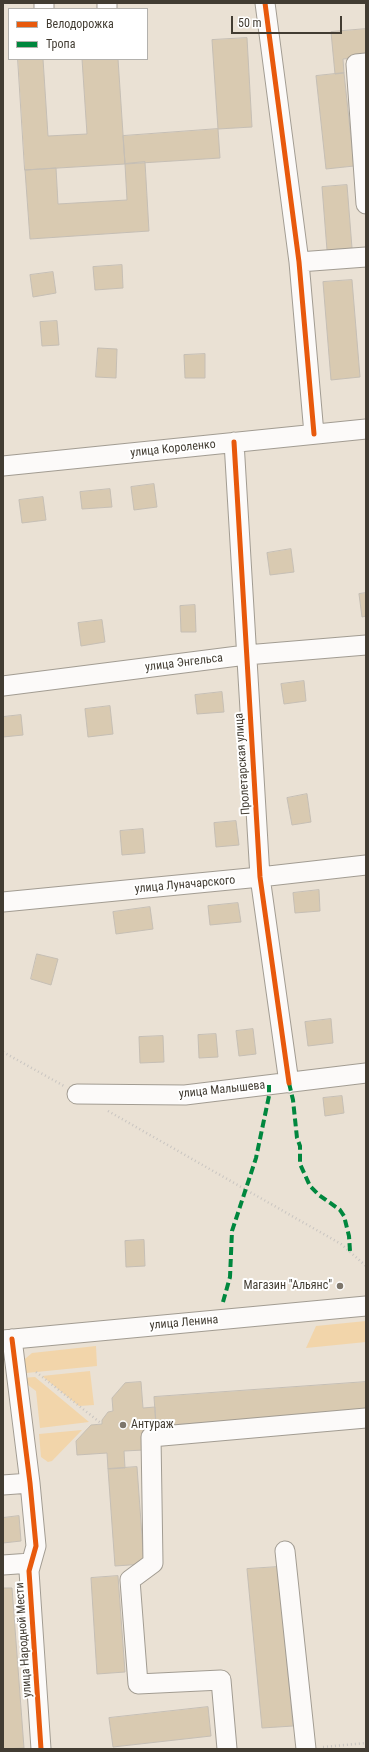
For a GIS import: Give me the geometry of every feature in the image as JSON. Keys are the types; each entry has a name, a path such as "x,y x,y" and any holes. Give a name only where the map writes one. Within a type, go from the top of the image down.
{"street":[{"path":"265,3 299,262 314,434"},
{"path":"366,63 356,64 364,130 366,204"},
{"path":"299,262 366,257"},
{"name":"улица Короленко","path":"3,466 366,429"},
{"name":"Пролетарская улица","path":"234,442 260,878 289,1083"},
{"name":"улица Энгельса","path":"3,686 246,655 366,645"},
{"name":"улица Луначарского","path":"3,902 260,878 366,865"},
{"name":"улица Малышева","path":"77,1094 185,1095 289,1083 366,1072"},
{"name":"улица Ленина","path":"7,1340 366,1306"},
{"name":"улица Народной Мести","path":"7,1340 30,1483 36,1546 29,1571 41,1749"},
{"path":"227,1749 221,1680 138,1684 130,1580 153,1563 151,1437 366,1418"},
{"path":"3,1485 30,1483"},
{"path":"285,1551 306,1749"},
{"path":"3,1565 32,1563"}],"path":[{"path":"3,1052 77,1094"},
{"path":"104,1109 341,1244 366,1266"},
{"path":"36,1372 102,1424"},
{"path":"306,1749 366,1743"}],"shaded area":[{"path":"366,1321 366,1342 306,1348 316,1326"},
{"path":"96,1346 97,1366 16,1374 20,1363 32,1353"},
{"path":"90,1371 94,1405 79,1406 42,1376"},
{"path":"35,1377 89,1422 40,1428 36,1391 24,1382 22,1378"},
{"path":"82,1430 52,1461 48,1462 41,1457 39,1434"}],"building":[{"path":"366,29 366,57 343,59 344,73 335,74 331,32"},
{"path":"247,38 252,127 218,129 212,40"},
{"path":"18,60 43,60 48,136 87,134 82,60 118,60 125,164 25,170"},
{"path":"344,73 354,166 326,169 316,76"},
{"path":"218,129 220,158 125,164 123,136"},
{"path":"145,162 149,231 30,239 25,170 56,168 58,204 127,200 125,164"},
{"path":"347,185 352,248 327,250 322,187"},
{"path":"122,265 123,288 95,290 93,267"},
{"path":"53,272 56,293 33,297 30,275"},
{"path":"352,280 360,377 331,380 323,282"},
{"path":"57,321 59,345 42,346 40,322"},
{"path":"98,348 117,349 116,378 96,377"},
{"path":"205,354 205,378 185,378 184,355"},
{"path":"154,484 157,507 134,510 131,487"},
{"path":"110,489 112,507 82,509 80,492"},
{"path":"43,497 46,520 22,523 19,500"},
{"path":"291,549 294,572 270,575 267,553"},
{"path":"366,593 366,616 362,617 359,594"},
{"path":"195,605 196,632 181,632 180,606"},
{"path":"102,620 105,642 81,646 78,623"},
{"path":"304,681 306,701 284,704 281,684"},
{"path":"222,692 224,712 197,714 195,695"},
{"path":"110,706 113,734 88,737 85,709"},
{"path":"21,715 23,735 3,737 3,717"},
{"path":"307,794 311,822 292,825 287,798"},
{"path":"236,821 239,845 216,847 214,823"},
{"path":"143,829 145,853 122,855 120,831"},
{"path":"319,890 320,911 295,913 293,893"},
{"path":"238,903 241,922 210,925 208,906"},
{"path":"150,907 153,929 116,934 113,912"},
{"path":"37,954 58,959 51,985 31,979"},
{"path":"331,1019 333,1043 308,1046 305,1022"},
{"path":"253,1029 256,1054 239,1056 236,1031"},
{"path":"216,1034 218,1057 199,1058 198,1035"},
{"path":"163,1036 164,1062 140,1063 139,1037"},
{"path":"342,1096 344,1113 325,1116 323,1098"},
{"path":"144,1240 145,1266 126,1267 125,1241"},
{"name":"Антураж","path":"141,1382 143,1408 155,1407 156,1426 143,1427 144,1450 124,1451 125,1468 108,1469 107,1453 77,1455 76,1441 91,1425 102,1424 102,1420 108,1412 113,1411 112,1398 125,1383"},
{"path":"366,1382 366,1411 156,1426 154,1397"},
{"path":"137,1467 144,1564 115,1566 108,1469"},
{"path":"19,1516 21,1541 3,1543 3,1518"},
{"path":"278,1567 293,1726 262,1728 247,1569"},
{"path":"118,1576 125,1672 97,1674 91,1578"},
{"path":"3,1588 12,1588 24,1748 3,1749"},
{"path":"208,1707 211,1736 113,1747 109,1718"}],"marked path":[{"path":"289,1083 293,1100 297,1138 300,1146 300,1164 310,1186 319,1195 340,1210 344,1216 349,1236 350,1251"},
{"path":"223,1302 230,1277 232,1231 256,1158 269,1096 269,1085"}],"cycle path":[{"path":"265,3 299,262 314,434"},
{"path":"234,442 260,877 289,1083"},
{"path":"12,1339 30,1483 36,1546 29,1571 41,1749"}],"place":[{"name":"Магазин \"Альянс\"","path":"340,1286"},
{"name":"Антураж","path":"123,1425"}]}
